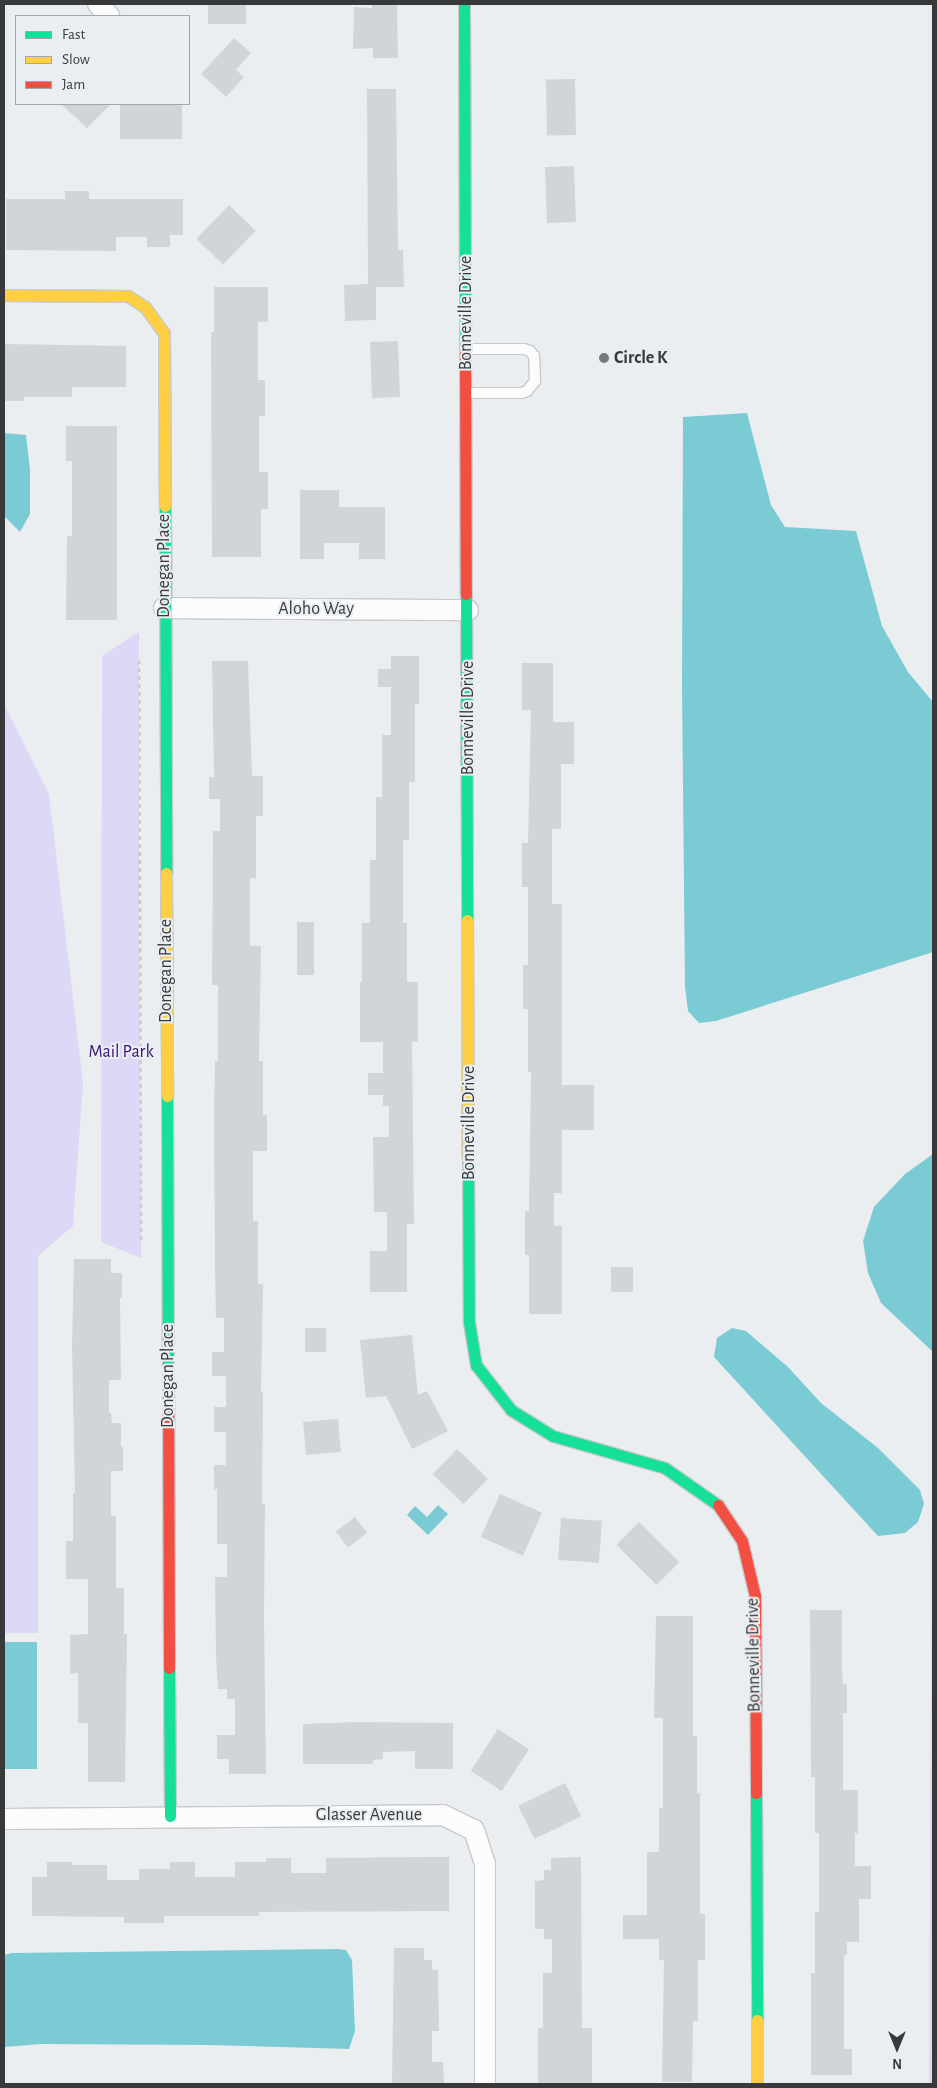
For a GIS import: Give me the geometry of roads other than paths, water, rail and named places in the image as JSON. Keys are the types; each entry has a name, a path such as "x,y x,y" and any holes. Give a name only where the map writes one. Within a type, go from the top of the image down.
{"street":[{"path":"98,4 108,15"},
{"name":"Bonneville Drive","path":"464,4 468,610 469,1322 476,1365 511,1410 552,1436 665,1468 717,1503 742,1541 755,1596 757,2084"},
{"name":"Donegan Place","path":"4,295 128,296 145,307 164,333 170,1816"},
{"name":"Aloho Way","path":"164,608 468,610"},
{"name":"Glasser Avenue","path":"4,1819 443,1815 474,1830 485,1864 485,2084"}],"lane":[{"path":"466,349 524,349 530,351 534,356 535,381 527,391 521,393 466,393"}],"water":[{"path":"747,413 771,505 785,527 856,531 882,626 908,672 933,702 933,952 716,1021 699,1023 688,1011 685,987 682,686 683,417"},
{"path":"4,433 26,435 30,470 30,514 20,532 4,516"},
{"path":"933,1154 933,1352 881,1303 868,1273 863,1241 874,1207 905,1174"},
{"path":"732,1328 746,1331 788,1367 821,1403 878,1448 920,1490 924,1504 918,1522 905,1533 878,1536 714,1357 717,1338"},
{"path":"438,1505 448,1514 428,1535 407,1515 415,1506 427,1517"},
{"path":"4,1642 37,1642 37,1769 4,1769"},
{"path":"346,1950 352,1960 355,2031 349,2049 209,2045 41,2044 4,2047 4,1955 12,1953"}],"place":[{"name":"Circle K","path":"604,358"}],"park label":[{"name":"Mail Park","path":"121,1052"}]}
